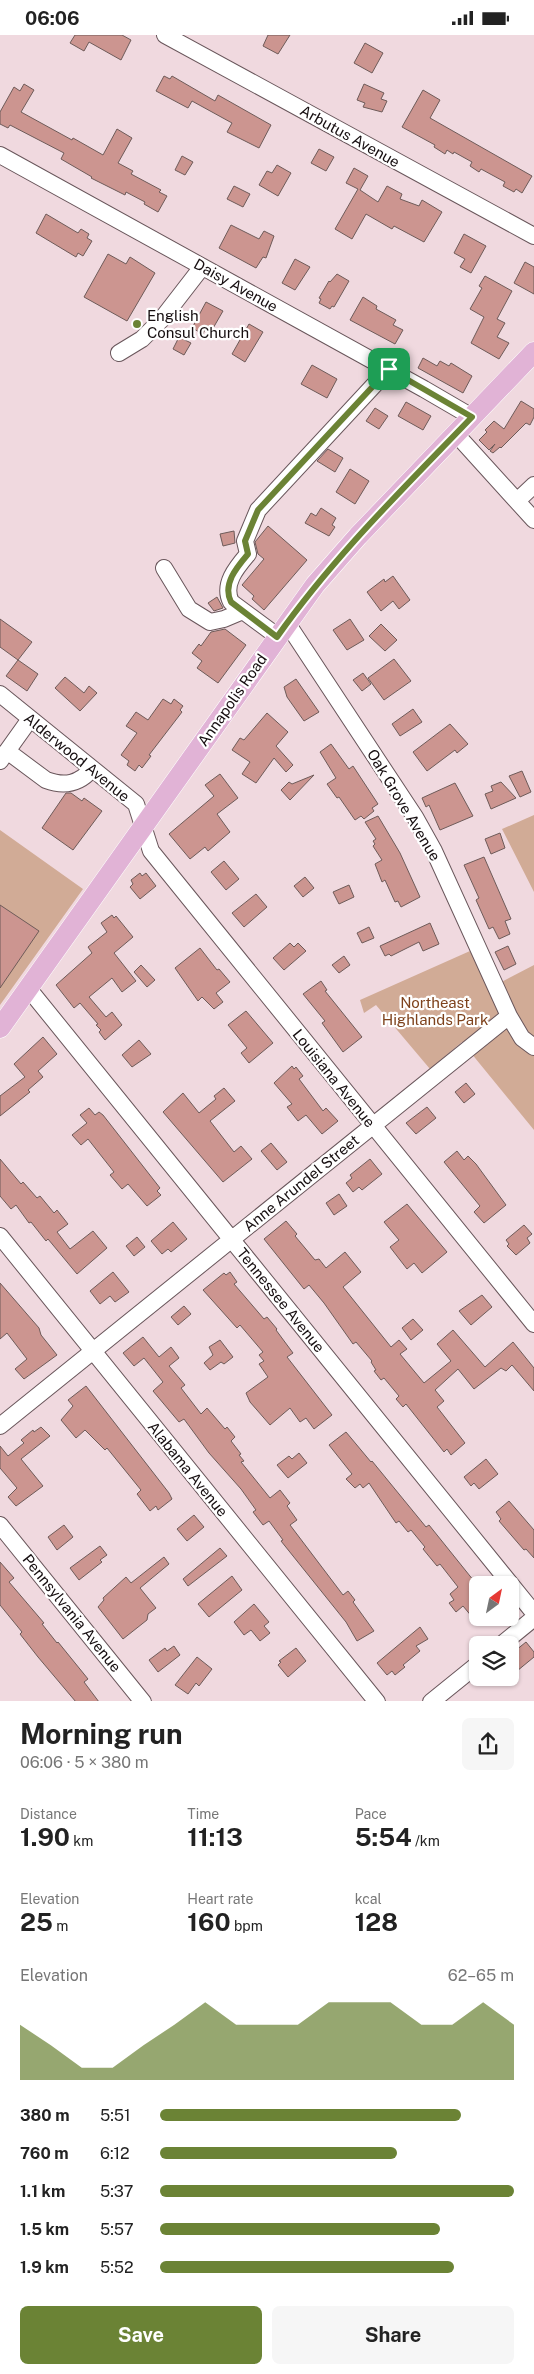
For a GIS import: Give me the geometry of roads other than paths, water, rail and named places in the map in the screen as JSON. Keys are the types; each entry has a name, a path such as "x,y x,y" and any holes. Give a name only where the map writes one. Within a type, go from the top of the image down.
{"main road":[{"name":"Annapolis Road","path":"0,1028 282,630 358,536 534,352"}],"street":[{"name":"Arbutus Avenue","path":"165,35 534,236"},
{"name":"Daisy Avenue","path":"0,155 389,369 472,417"},
{"path":"119,353 142,339 161,320 202,267"},
{"name":"Oak Grove Avenue","path":"389,369 258,510 245,541 248,554 234,571 228,586 231,602 243,611 282,630 415,817 434,851 492,983 509,1016 522,1038 534,1047"},
{"path":"456,434 534,520"},
{"path":"517,501 534,485"},
{"path":"164,568 189,609 210,621 224,619 243,611"},
{"name":"Alderwood Avenue","path":"0,694 136,804 142,827"},
{"path":"30,719 4,756 54,783 71,784 86,776 92,769"},
{"name":"Louisiana Avenue","path":"142,827 151,851 534,1324"},
{"name":"Tennessee Avenue","path":"28,988 534,1613"},
{"name":"Anne Arundel Street","path":"0,1425 509,1016"},
{"name":"Alabama Avenue","path":"0,1236 377,1701"},
{"name":"Pennsylvania Avenue","path":"0,1525 143,1701"},
{"path":"512,1636 534,1618"},
{"path":"431,1701 469,1671"}],"place":[{"name":"English Consul Church","path":"137,324"}],"park label":[{"name":"Northeast Highlands Park","path":"435,1010"}]}
